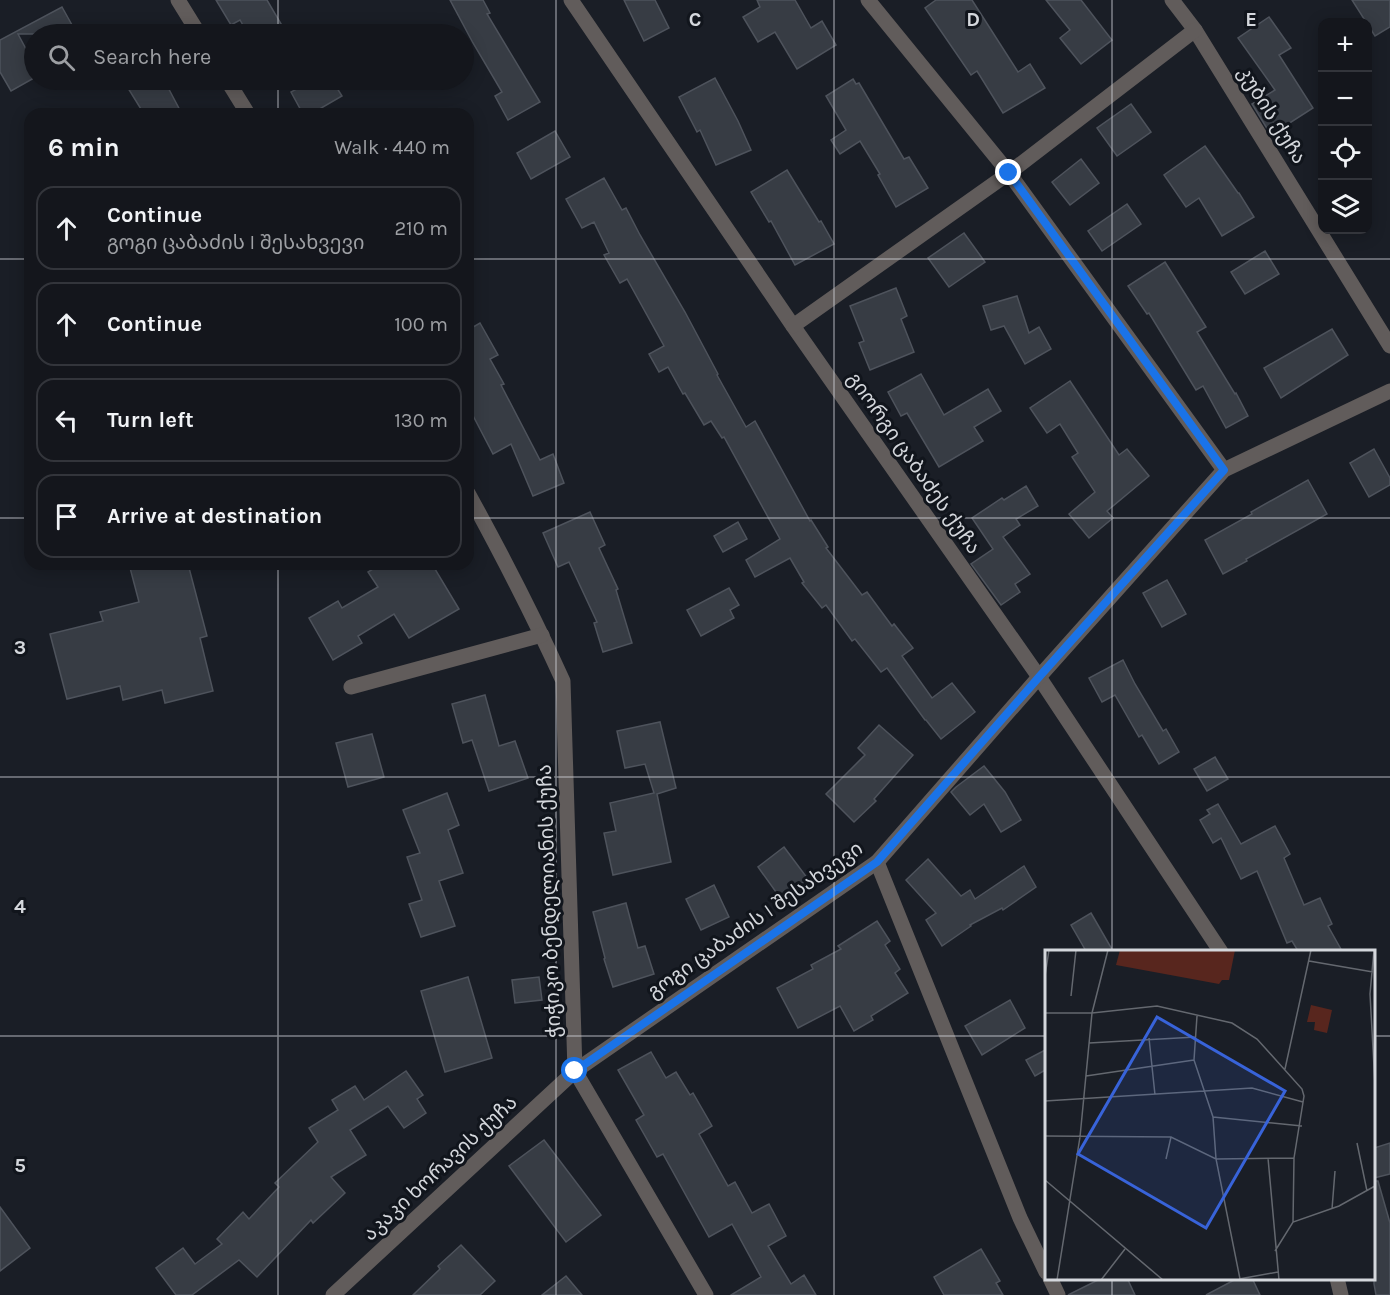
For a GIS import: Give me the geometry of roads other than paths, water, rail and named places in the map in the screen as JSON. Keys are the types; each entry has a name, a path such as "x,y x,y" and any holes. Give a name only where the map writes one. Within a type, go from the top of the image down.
{"street":[{"path":"178,0 193,24"},
{"name":"გიორგი ცაბაძეს ქუჩა","path":"571,0 793,327 1039,677 1220,950"},
{"path":"867,0 1009,173 1224,470 1390,391"},
{"name":"კუბის ქუჩა","path":"1172,0 1195,30 1390,346"},
{"path":"793,327 1009,173 1195,30"},
{"path":"233,90 244,108"},
{"name":"გოგი ცაბაძის I შესახვევი","path":"575,1071 877,862 1224,470"},
{"name":"ჭიჭიკო ბენდელიანის ქუჩა","path":"474,504 505,561 563,681 575,1071 706,1295"},
{"path":"351,687 542,635"},
{"path":"877,862 1020,1218 1045,1268"},
{"name":"აკაკი ხორავის ქუჩა","path":"333,1295 575,1071"},
{"path":"1051,1280 1058,1295"},
{"path":"1337,1280 1341,1295"}]}
